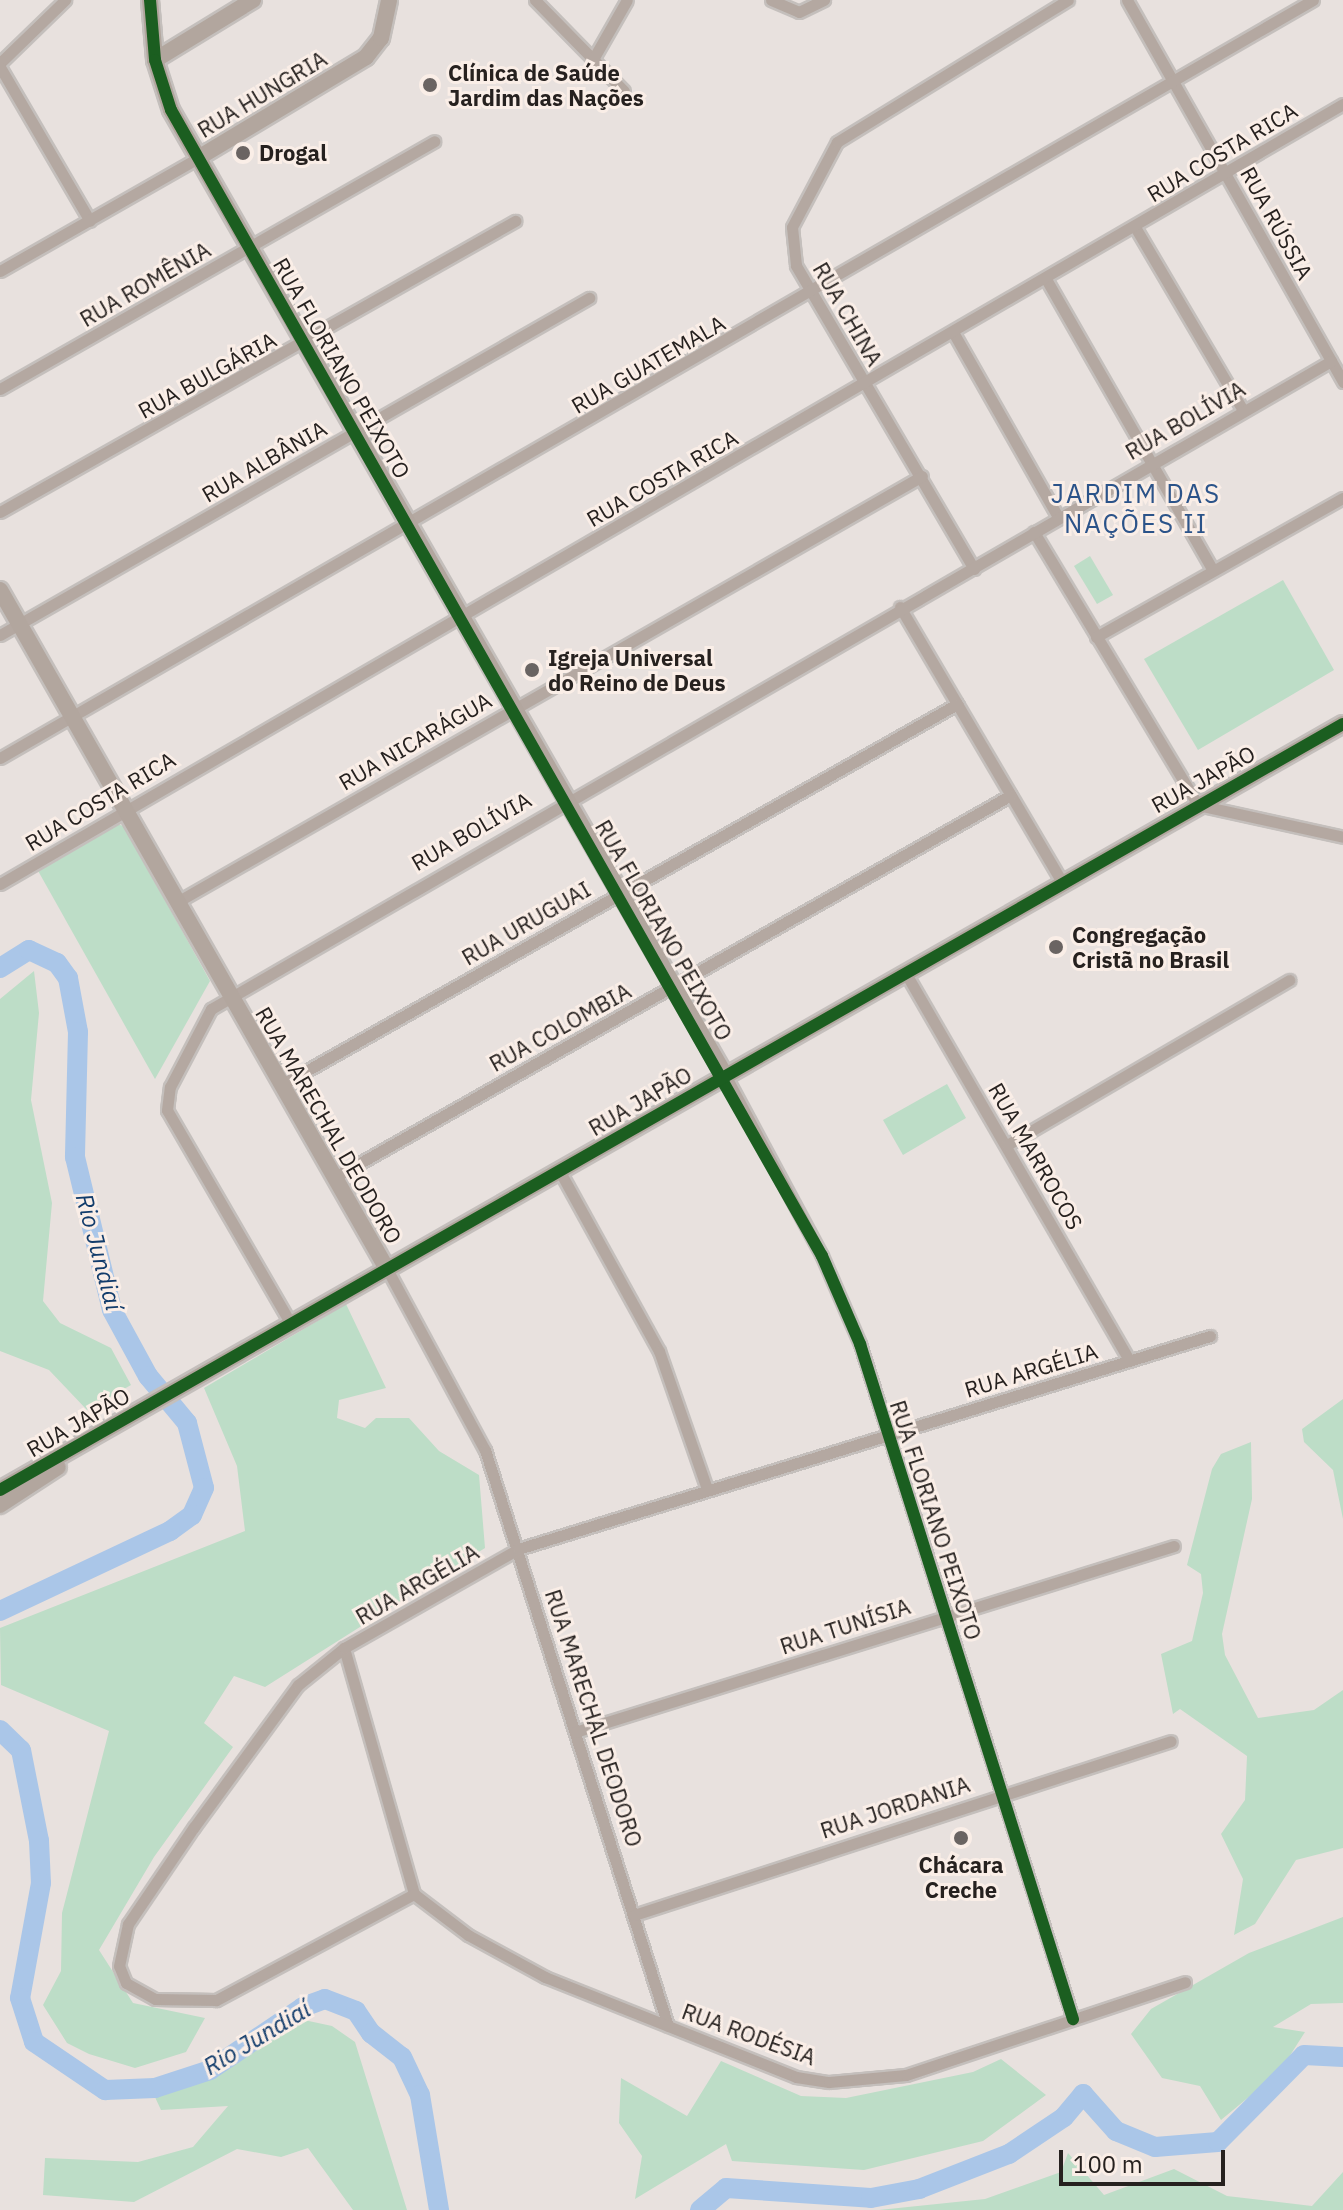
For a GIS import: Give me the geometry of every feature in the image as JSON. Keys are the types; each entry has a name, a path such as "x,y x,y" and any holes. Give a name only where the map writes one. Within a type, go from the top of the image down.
{"street":[{"path":"65,0 0,65 90,221"},
{"name":"RUA FLORIANO PEIXOTO","path":"150,0 155,60 198,158 354,432 516,705 671,988 725,1075 822,1256 888,1434 1073,2019"},
{"path":"155,60 253,0"},
{"name":"RUA HUNGRIA","path":"0,271 366,57 381,38 389,0"},
{"path":"535,0 624,91"},
{"path":"592,61 627,0"},
{"path":"771,0 799,12 824,0"},
{"name":"RUA CHINA","path":"974,569 791,250 792,227 837,142 1068,0"},
{"name":"RUA RÚSSIA","path":"1127,0 1343,382"},
{"name":"RUA GUATEMALA","path":"0,758 815,293 1313,0"},
{"name":"RUA COSTA RICA","path":"0,884 462,615 867,385 1343,104"},
{"name":"RUA ROMÊNIA","path":"0,389 434,141"},
{"name":"RUA BULGÁRIA","path":"0,512 304,344 515,221"},
{"path":"1135,227 1242,409"},
{"path":"1046,279 1212,569"},
{"name":"RUA ALBÂNIA","path":"0,635 589,298"},
{"path":"953,332 1058,517"},
{"name":"RUA BOLÍVIA","path":"291,1324 167,1110 199,1025 228,994 900,607 974,569 1149,462 1331,361"},
{"name":"RUA NICARÁGUA","path":"177,902 516,705 922,476"},
{"path":"1096,637 1343,498"},
{"path":"1034,532 1198,805 1343,837"},
{"name":"RUA MARECHAL DEODORO","path":"0,590 228,994 337,1176 485,1450 668,2026"},
{"path":"900,607 1062,882"},
{"name":"RUA URUGUAI","path":"283,1084 957,704"},
{"name":"RUA JAPÃO","path":"0,1490 1343,724"},
{"name":"RUA COLOMBIA","path":"337,1176 1011,795"},
{"name":"RUA MARROCOS","path":"905,972 1130,1361"},
{"path":"1007,1145 1289,980"},
{"path":"559,1170 659,1351 707,1489"},
{"name":"RUA ARGÉLIA","path":"414,1894 216,2000 155,1999 126,1983 119,1966 128,1924 194,1827 298,1685 344,1648 518,1549 1210,1336"},
{"name":"RUA JAPÃO","path":"0,1505 131,1415"},
{"name":"RUA TUNÍSIA","path":"575,1732 1174,1546"},
{"path":"344,1648 414,1894"},
{"name":"RUA JORDANIA","path":"634,1915 1001,1793 1171,1741"},
{"name":"RUA RODÉSIA","path":"414,1894 468,1935 545,1977 796,2077 829,2082 906,2075 1185,1982"}],"green space":[{"path":"1090,556 1113,595 1097,604 1074,566"},
{"path":"1283,580 1334,670 1198,750 1144,659"},
{"path":"112,823 124,826 210,981 155,1079 37,869"},
{"path":"34,971 39,1013 31,1100 52,1203 43,1301 60,1323 111,1348 131,1385 87,1410 49,1370 0,1351 0,999"},
{"path":"947,1084 966,1118 903,1155 883,1120"},
{"path":"346,1304 386,1388 339,1400 337,1418 365,1428 376,1418 409,1418 439,1451 479,1475 485,1548 265,1687 234,1676 204,1723 233,1747 154,1857 99,1950 133,2003 205,2018 186,2052 135,2068 89,2054 67,2043 43,2005 61,1971 62,1913 109,1731 1,1685 0,1628 245,1531 237,1466 204,1388"},
{"path":"1343,1399 1343,1519 1333,1470 1304,1442 1302,1429"},
{"path":"1251,1442 1252,1499 1222,1634 1225,1655 1258,1718 1314,1710 1343,1690 1343,1848 1296,1860 1255,1924 1234,1935 1243,1879 1221,1834 1245,1800 1247,1756 1180,1709 1173,1714 1161,1654 1192,1641 1203,1593 1201,1574 1187,1565 1212,1469 1221,1454"},
{"path":"1343,1917 1343,2003 1311,2004 1273,2027 1305,2032 1280,2071 1221,2120 1200,2086 1162,2078 1131,2034 1151,2009 1249,1953"},
{"path":"304,2020 332,2026 355,2042 407,2210 353,2210 308,2148 281,2157 237,2149 134,2202 43,2195 45,2158 138,2162 193,2147 228,2106 161,2110 154,2095"},
{"path":"1001,2059 1046,2095 983,2141 864,2170 732,2161 726,2144 635,2199 642,2156 619,2123 621,2078 687,2116 721,2061 801,2096 846,2098 973,2072"},
{"path":"1068,2153 1104,2195 1174,2169 1227,2196 1312,2206 1343,2172 1343,2210 879,2210 985,2199 1061,2172"}],"waterway":[{"name":"Rio Jundiaí","path":"0,968 29,950 57,963 68,978 78,1032 75,1157 112,1310 148,1376 187,1423 204,1488 192,1515 170,1531 0,1611"},
{"name":"Rio Jundiaí","path":"0,1730 21,1750 39,1841 41,1883 20,1998 34,2042 105,2090 155,2088 210,2070 303,2007 325,1999 356,2011 371,2033 402,2057 420,2095 439,2210"},
{"name":"Rio Jundiaí","path":"700,2210 726,2188 871,2198 919,2189 1009,2154 1064,2117 1083,2094 1116,2131 1155,2147 1218,2142 1304,2055 1343,2057"}],"cycle path":[{"path":"150,0 155,60 171,110 822,1256 860,1344 1073,2019"},
{"path":"0,1490 1343,724"}],"place":[{"name":"Clínica de Saúde Jardim das Nações","path":"430,85"},
{"name":"Drogal","path":"243,153"},
{"name":"Igreja Universal do Reino de Deus","path":"532,670"},
{"name":"Congregação Cristã no Brasil","path":"1056,947"},
{"name":"Chácara Creche","path":"961,1838"}],"district":[{"name":"JARDIM DAS NAÇÕES II","path":"1136,509"}]}
